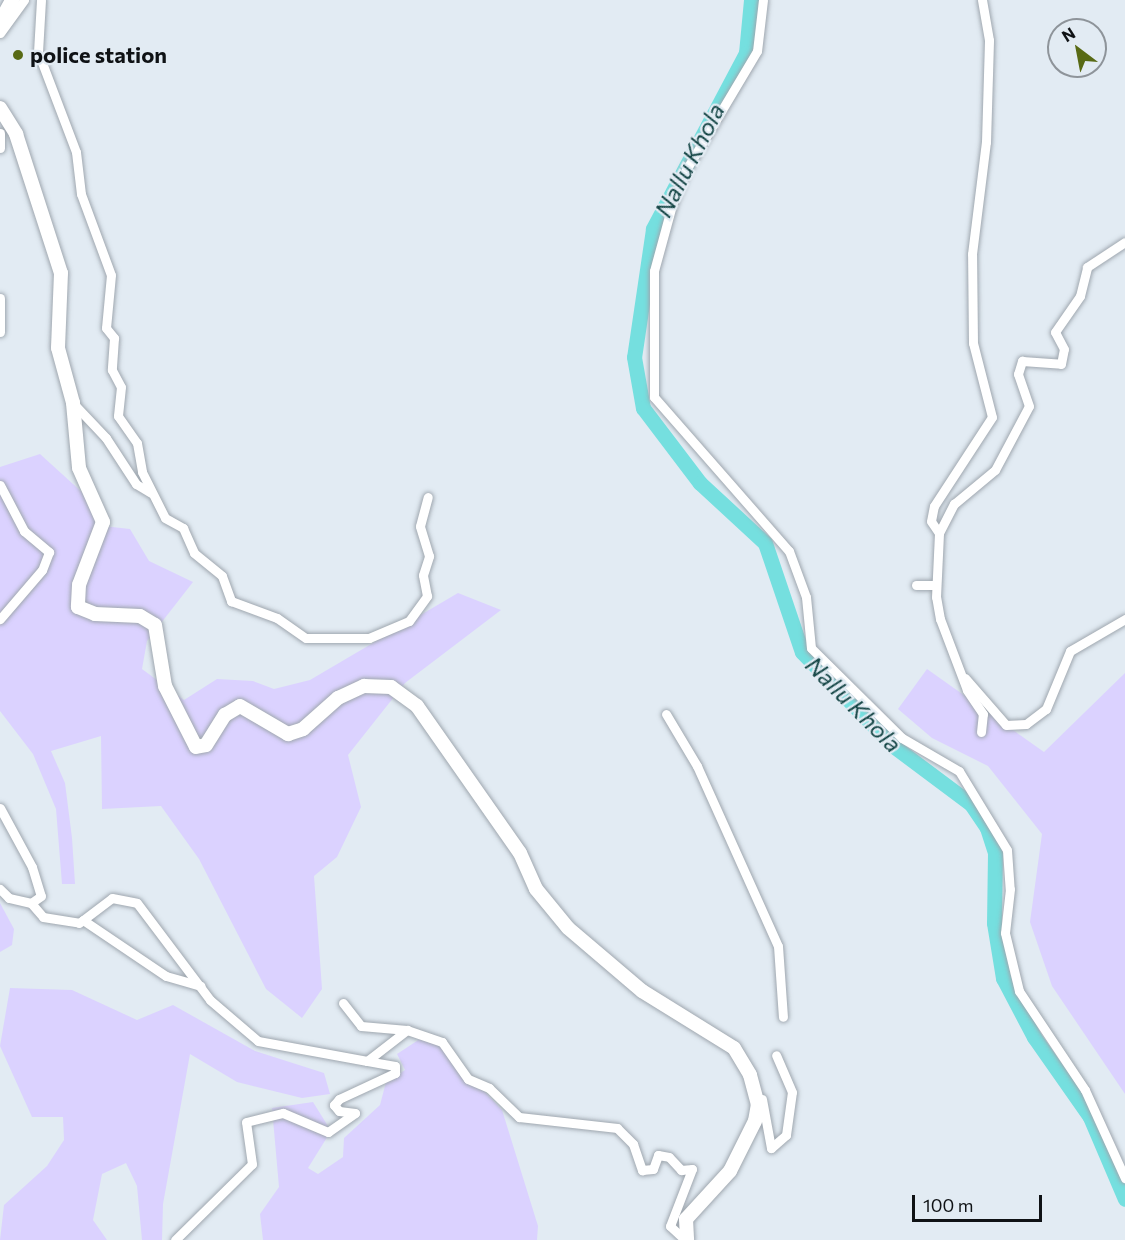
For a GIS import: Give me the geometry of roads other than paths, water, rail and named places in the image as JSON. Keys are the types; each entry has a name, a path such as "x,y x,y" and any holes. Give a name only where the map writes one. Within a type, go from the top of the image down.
{"main road":[{"path":"0,22 12,0"},
{"path":"0,108 16,134 62,273 56,331 73,403 79,468 103,522 79,585 78,607 94,614 140,616 154,625 165,686 193,744 206,745 225,715 240,706 288,734 303,729 349,691 380,684 403,693 453,750 520,853 536,888 568,928 642,991 734,1048 755,1087 755,1121 730,1171 686,1219 686,1240"}],"street":[{"path":"0,33 24,0"},
{"path":"41,0 36,15 40,60 76,152 81,194 99,230 111,275 106,328 114,338 112,370 121,387 118,416 137,442 138,461 151,493 165,518 189,537 194,553 222,576 231,602 317,640 369,638 409,621 427,596 423,575 429,556 420,526 428,497"},
{"path":"763,0 757,51 686,170 672,205 654,271 654,397 789,551 806,597 811,648 902,738 959,771 1007,850 1010,889 1005,933 1019,991 1085,1090 1125,1178"},
{"path":"939,533 932,521 934,506 992,417 973,343 972,254 986,142 989,40 982,0"},
{"path":"0,133 0,148"},
{"path":"981,732 983,714 940,619 936,585 939,533 954,504 995,470 1029,406 1018,374 1022,361 1061,364 1064,349 1055,332 1080,296 1087,267 1125,242"},
{"path":"0,298 0,332"},
{"path":"73,403 106,438 136,484 151,493"},
{"path":"0,485 24,531 49,552 42,570 0,619"},
{"path":"916,585 936,585"},
{"path":"964,676 1006,724 1026,724 1046,709 1070,651 1125,619"},
{"path":"666,714 697,765 778,946 783,1017"},
{"path":"0,808 38,881 40,896 31,903"},
{"path":"0,889 9,898 31,903 43,917 83,921 166,976 201,986"},
{"path":"83,921 112,898 137,903 201,986 258,1041 395,1066 395,1073 339,1099 334,1105 339,1111 355,1113 328,1132 283,1113 246,1122 252,1164 175,1240"},
{"path":"343,1003 361,1026 407,1030 442,1042 468,1078 489,1088 519,1117 616,1128 633,1144 642,1170 653,1169 658,1155 669,1156 681,1170 692,1169 670,1226 686,1240"},
{"path":"367,1061 407,1030"},
{"path":"755,1087 764,1102 771,1148 786,1135 792,1092 776,1055"}],"waterway":[{"name":"Nallu Khola","path":"751,0 746,53 653,229 634,357 643,408 700,483 765,543 802,652 892,745 971,804 987,828 995,853 994,923 1003,978 1034,1037 1090,1117 1125,1199"}],"place":[{"name":"police station","path":"18,55"}]}
